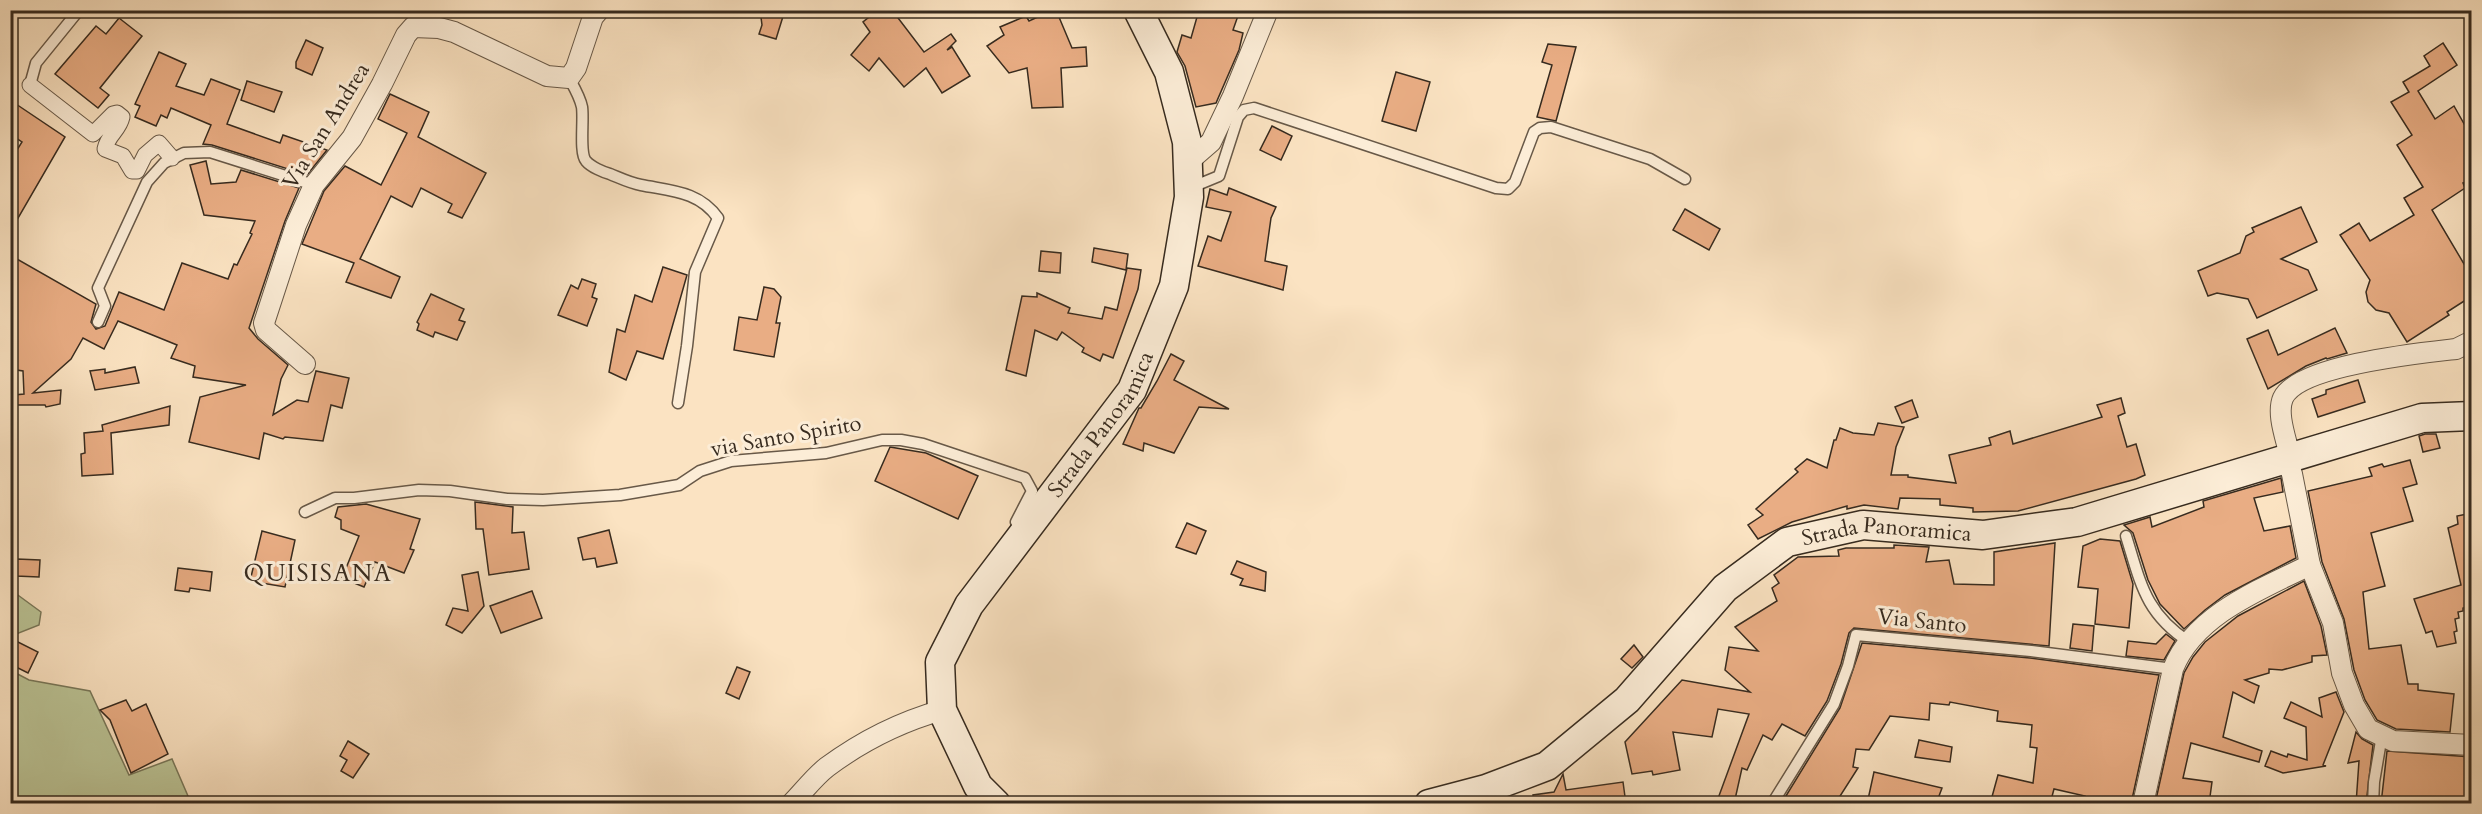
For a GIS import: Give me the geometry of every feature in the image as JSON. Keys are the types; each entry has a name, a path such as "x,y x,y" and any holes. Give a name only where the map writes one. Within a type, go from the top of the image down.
{"main road":[{"name":"Strada Panoramica","path":"996,804 978,786 942,710 940,662 971,603 1132,390 1174,286 1189,175 1187,142 1169,72 1138,10"},
{"name":"Strada Panoramica","path":"1429,804 1486,789 1547,766 1628,700 1725,588 1787,542 1863,525 1983,535 2077,522 2421,418 2472,416"}],"street":[{"path":"569,78 576,68 593,17 599,10"},
{"path":"1189,175 1211,142 1233,96 1268,10"},
{"name":"Via San Andrea","path":"305,364 266,330 264,323 296,225 314,185 352,138 406,34 413,27 439,28 454,32 547,76 569,78"},
{"path":"30,85 93,134 113,114 117,113 122,117 120,125 108,136 105,149 123,156 132,171 138,171 145,155 159,143 168,160"},
{"path":"2472,341 2457,349 2345,366 2317,375 2291,389 2283,399 2282,413 2288,458 2310,565 2333,623 2342,673 2354,705 2368,729 2393,741 2472,745"},
{"path":"2143,804 2173,669 2179,653 2203,627 2256,589 2310,565"},
{"path":"791,804 826,768 878,735 904,721 942,710"}],"lane":[{"path":"30,85 36,63 79,10"},
{"path":"569,78 582,106 584,138 582,154 586,162 637,184 681,192 696,198 709,204 718,218 695,272 678,403"},
{"path":"1189,175 1219,176 1238,117 1244,110 1254,108 1496,188 1508,189 1515,182 1534,132 1540,128 1551,127 1650,159 1685,179"},
{"path":"98,322 105,306 98,288 147,182 168,160 184,153 210,152 314,185"},
{"name":"via Santo Spirito","path":"305,512 335,498 368,497 418,490 450,491 507,499 543,500 620,495 680,485 700,471 731,461 826,453 882,440 923,444 1024,478 1032,492 1013,528 1006,535"},
{"path":"2126,536 2146,596 2157,616 2189,642"},
{"path":"971,603 977,572"},
{"name":"Via Santo","path":"1772,804 1834,705 1856,635 2031,651 2173,669"},
{"path":"2373,804 2374,782 2382,735"}],"green space":[{"path":"11,590 41,612 39,625 16,634 11,647"},
{"path":"10,670 29,680 90,691 129,775 172,759 191,803 11,803"}],"building":[{"path":"760,10 785,10 776,39 759,34 762,25"},
{"path":"878,10 892,10 924,52 951,34 956,41 947,50 952,47 970,76 942,93 926,68 904,87 879,58 869,71 851,55 870,32 863,22"},
{"path":"1056,10 1072,48 1086,47 1087,66 1061,68 1063,107 1032,108 1027,68 1009,73 987,46 1004,35 1000,27 1026,16 1029,21"},
{"path":"1199,10 1240,10 1233,30 1243,33 1239,50 1216,103 1196,107 1185,66 1177,52 1182,35 1191,38"},
{"path":"119,18 142,36 100,88 109,95 98,108 55,74 96,26 106,34"},
{"path":"306,40 323,48 312,75 296,68 296,62"},
{"path":"2443,43 2457,65 2418,91 2435,119 2454,106 2472,138 2472,180 2463,183 2465,188 2432,210 2470,274 2465,278 2472,289 2472,296 2447,312 2449,315 2407,342 2389,313 2376,310 2368,302 2366,292 2370,280 2340,235 2359,223 2370,241 2414,215 2404,198 2423,187 2397,145 2412,135 2391,102 2409,92 2403,82 2430,66 2424,56"},
{"path":"1548,44 1576,47 1556,121 1537,117 1552,65 1542,62"},
{"path":"159,52 186,64 176,86 204,95 211,79 240,90 227,124 280,143 283,135 327,150 307,175 203,144 211,125 171,108 167,118 161,115 156,126 135,117 140,106 135,104"},
{"path":"1396,72 1430,82 1416,131 1382,121"},
{"path":"247,81 282,92 274,112 241,100"},
{"path":"390,94 429,112 418,137 486,173 462,218 448,212 452,204 421,188 412,207 391,196 360,259 400,277 391,298 346,282 354,263 302,244 324,191 345,166 381,185 407,133 378,119"},
{"path":"10,100 65,137 10,232 10,161 22,142 10,134"},
{"path":"1272,126 1292,136 1281,160 1260,150"},
{"path":"206,161 211,184 236,182 241,170 299,188 285,221 249,328 288,365 281,379 273,415 297,400 308,402 316,371 349,378 342,408 331,405 323,441 285,437 283,439 264,433 259,459 189,442 200,397 246,385 193,377 195,366 171,358 177,345 118,321 104,349 83,338 71,359 33,393 61,390 60,404 46,407 45,405 14,405 14,395 24,394 23,371 10,369 10,255 96,304 91,322 96,329 105,326 119,292 164,310 182,263 228,279 252,234 250,233 255,221 204,215 190,165"},
{"path":"1229,188 1276,207 1271,218 1265,261 1287,266 1283,290 1198,266 1208,236 1221,241 1231,212 1206,207 1210,189 1227,195"},
{"path":"2301,207 2317,242 2281,259 2308,270 2317,290 2257,318 2248,299 2217,293 2208,296 2198,271 2240,253 2246,236 2254,232 2252,228"},
{"path":"1685,209 1720,229 1709,250 1673,230"},
{"path":"1094,248 1128,254 1126,270 1092,262"},
{"path":"1041,251 1061,253 1060,273 1039,271"},
{"path":"663,267 687,275 663,359 637,351 626,380 609,372 617,329 625,332 635,295 652,302"},
{"path":"1127,268 1141,270 1138,289 1113,358 1103,354 1100,361 1082,352 1084,348 1062,332 1057,340 1035,330 1026,376 1006,370 1022,296 1037,297 1037,293 1070,308 1068,313 1102,319 1105,307 1117,310"},
{"path":"582,279 596,284 592,297 597,299 587,326 558,315 571,285 578,289"},
{"path":"764,287 774,289 781,297 776,323 780,323 774,357 734,350 739,317 757,320"},
{"path":"431,294 464,309 459,320 465,322 457,340 435,332 433,337 417,330 419,324 417,322"},
{"path":"2335,328 2347,353 2306,366 2268,389 2247,339 2268,330 2278,355"},
{"path":"1171,354 1184,361 1174,380 1229,409 1199,407 1174,453 1144,443 1143,451 1123,444 1139,408"},
{"path":"135,367 139,383 95,390 90,371 105,369 105,373"},
{"path":"2358,380 2365,402 2318,417 2312,399 2326,394 2326,390"},
{"path":"2121,398 2125,413 2118,416 2127,447 2136,444 2145,475 2136,479 2018,511 1973,512 1973,508 1940,505 1940,499 1900,498 1898,509 1864,505 1847,509 1847,506 1792,522 1758,539 1748,525 1763,515 1756,509 1798,472 1795,469 1807,459 1827,468 1834,440 1840,428 1853,433 1874,435 1878,423 1904,427 1896,447 1891,475 1908,475 1908,477 1956,483 1949,455 1991,445 1989,438 2010,431 2013,444 2102,417 2097,405"},
{"path":"1912,400 1918,417 1902,423 1895,407"},
{"path":"170,406 169,425 111,433 113,474 82,476 81,454 85,453 84,433 103,431 102,425"},
{"path":"2436,434 2440,448 2423,452 2419,436"},
{"path":"890,447 926,453 978,476 958,519 875,481"},
{"path":"2410,460 2417,484 2403,488 2413,521 2371,533 2385,586 2363,592 2369,649 2401,645 2408,684 2418,684 2418,690 2454,694 2450,732 2396,729 2377,720 2365,700 2354,670 2344,619 2322,562 2308,491 2372,476 2369,468 2382,464 2384,467"},
{"path":"2281,478 2283,492 2254,498 2264,531 2290,526 2296,558 2225,595 2184,629 2160,604 2148,580 2133,533 2124,525 2150,517 2152,527 2204,507 2203,501"},
{"path":"475,502 513,507 512,533 524,532 529,569 489,575 483,529 476,529"},
{"path":"366,504 420,519 410,549 414,550 404,573 375,562 364,587 342,578 359,536 341,529 341,520 335,517 338,507"},
{"path":"2472,513 2472,606 2458,612 2459,618 2455,619 2457,631 2454,632 2456,643 2437,647 2432,631 2426,633 2414,599 2461,585 2448,528 2458,524 2457,516"},
{"path":"1187,523 1206,531 1196,554 1176,547"},
{"path":"609,530 617,563 597,567 595,558 583,560 578,538"},
{"path":"262,531 295,540 285,587 250,581"},
{"path":"2100,539 2120,541 2133,584 2129,628 2095,624 2098,589 2078,587 2083,546"},
{"path":"2055,543 2049,646 1854,628 1849,633 1841,664 1827,701 1805,736 1782,724 1772,740 1763,735 1747,770 1742,768 1734,804 1716,804 1749,714 1718,709 1712,737 1673,732 1680,770 1653,775 1652,771 1632,774 1625,742 1682,680 1750,692 1725,670 1729,647 1758,651 1735,627 1777,601 1772,588 1779,583 1774,575 1798,557 1839,556 1838,550 1846,548 1894,548 1894,545 1929,547 1926,562 1949,560 1954,584 1994,585 1994,552"},
{"path":"17,559 40,560 39,577 16,576"},
{"path":"1237,561 1266,572 1265,591 1240,585 1243,579 1231,574"},
{"path":"178,568 212,572 210,591 190,588 189,592 175,590"},
{"path":"478,572 484,606 462,633 446,625 453,608 468,611 462,575"},
{"path":"2304,581 2321,626 2327,655 2312,656 2312,662 2282,670 2269,669 2269,673 2245,680 2259,686 2254,703 2233,692 2223,737 2262,751 2259,762 2191,743 2183,778 2212,782 2209,804 2155,804 2184,673 2193,657 2205,642 2238,616"},
{"path":"532,591 542,618 501,633 490,606"},
{"path":"2073,624 2094,626 2092,651 2070,648"},
{"path":"2166,634 2175,641 2164,660 2126,656 2128,641 2156,644"},
{"path":"10,638 38,652 28,673 10,664"},
{"path":"1862,643 2030,658 2159,675 2131,804 2083,804 2085,796 2054,789 2050,804 1990,804 1998,775 2033,783 2037,748 2030,747 2032,725 1997,721 1998,711 1950,702 1949,705 1930,703 1929,720 1890,716 1869,750 1856,749 1853,767 1858,768 1835,804 1781,804 1840,708"},
{"path":"1634,645 1643,657 1632,668 1621,659"},
{"path":"737,667 750,672 739,699 726,693"},
{"path":"2336,692 2344,712 2323,765 2326,766 2283,773 2265,766 2271,751 2287,757 2288,754 2307,760 2306,727 2284,718 2291,702 2322,717 2319,698"},
{"path":"126,700 132,711 146,704 168,754 131,773 110,720 100,710"},
{"path":"2356,732 2362,739 2373,745 2366,804 2356,804 2359,761 2348,763"},
{"path":"1919,740 1952,747 1950,762 1915,757"},
{"path":"348,741 369,754 353,778 341,771 347,760 340,756"},
{"path":"2387,751 2472,757 2472,804 2381,804"},
{"path":"1874,772 1942,788 1936,804 1867,804"},
{"path":"1563,774 1566,790 1623,782 1626,804 1534,804 1533,795 1554,792"}],"district":[{"name":"QUISISANA","path":"318,573"}]}
